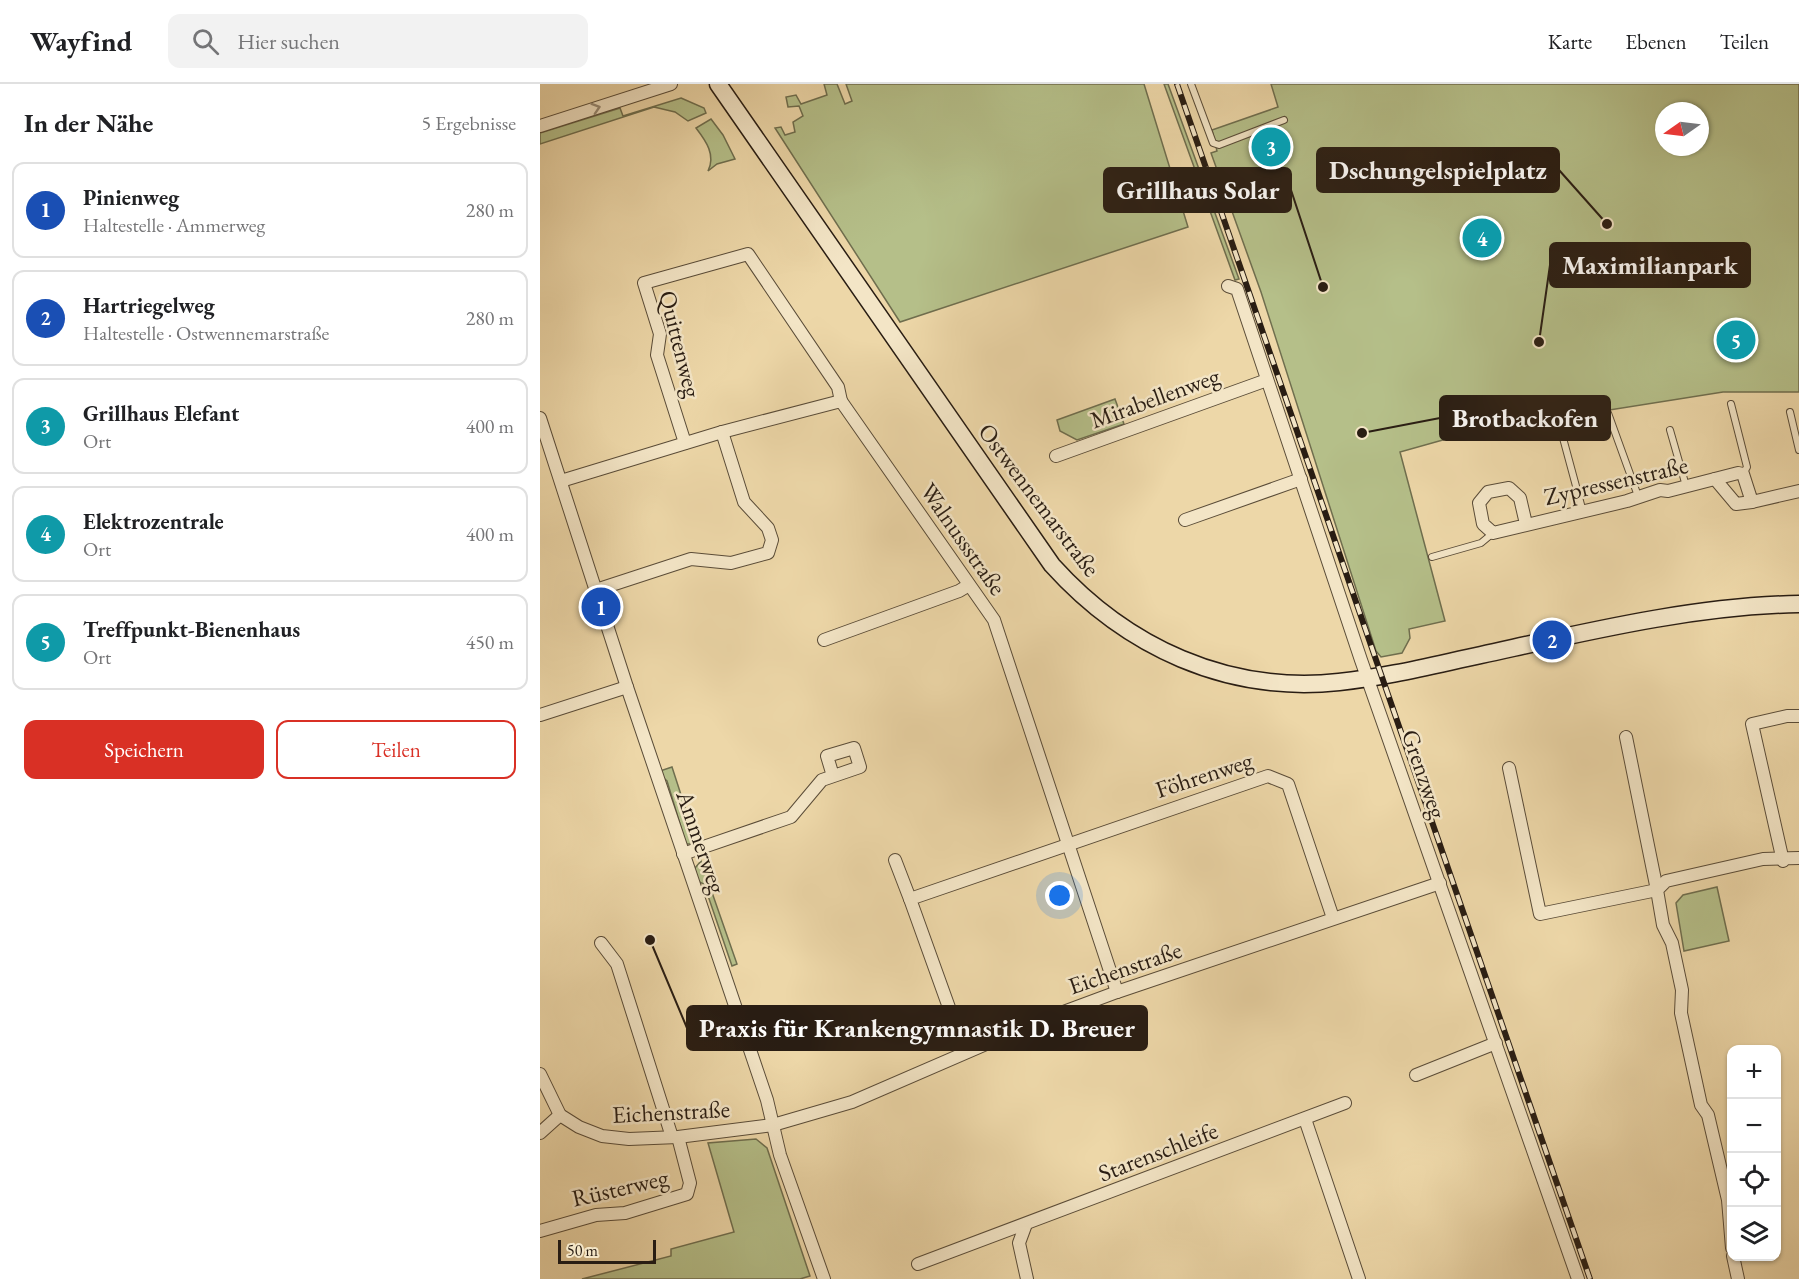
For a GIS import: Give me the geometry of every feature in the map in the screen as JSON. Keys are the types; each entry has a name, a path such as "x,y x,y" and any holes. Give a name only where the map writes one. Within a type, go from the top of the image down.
{"street":[{"name":"Ostwennemarstraße","path":"718,84 1029,534 1075,590 1117,625 1144,642 1212,671 1251,681 1304,684 1368,678 1636,623 1722,609 1799,604"},
{"path":"540,126 669,85"},
{"name":"Quittenweg","path":"685,443 657,355 660,334 644,282 748,254 838,387 841,400"},
{"name":"Grenzweg","path":"1228,286 1237,289 1368,678 1578,1279"},
{"name":"Mirabellenweg","path":"1056,456 1267,380"},
{"path":"561,481 722,432 841,400"},
{"name":"Walnussstraße","path":"841,400 994,620 1066,844 1117,992"},
{"name":"Ammerweg","path":"540,418 773,1125 780,1155 824,1279"},
{"path":"596,590 691,559 731,563 768,552 772,540 768,528 744,502 722,432"},
{"path":"1743,474 1752,502 1799,491"},
{"name":"Zypressenstraße","path":"1526,524 1520,498 1509,488 1488,492 1479,503 1483,524 1493,533 1638,496 1743,474"},
{"path":"1185,520 1301,479"},
{"name":"Zypressenstraße","path":"1715,479 1736,504 1752,502"},
{"path":"824,640 959,591 969,585"},
{"path":"540,715 627,687"},
{"path":"1783,861 1752,724 1787,716 1799,716"},
{"path":"1626,736 1658,890 1663,925 1672,943 1682,990 1681,1013 1701,1105 1708,1114 1728,1207"},
{"path":"1509,768 1540,914 1658,890 1666,881 1763,860 1783,861 1799,858"},
{"path":"683,854 791,817 814,787 822,780 833,776"},
{"name":"Föhrenweg","path":"910,899 1268,776 1278,778 1288,784 1333,918"},
{"path":"895,860 965,1052"},
{"name":"Eichenstraße","path":"560,1115 579,1127 602,1136 629,1140 773,1125 852,1102 965,1052 1117,992 1440,884"},
{"path":"601,943 617,964 675,1137"},
{"path":"1416,1075 1497,1043"},
{"path":"540,1074 560,1115 540,1133"},
{"name":"Starenschleife","path":"918,1264 1345,1103"},
{"path":"1305,1119 1359,1279"},
{"name":"Rüsterweg","path":"540,1231 596,1215 625,1213 687,1194 690,1183 675,1137"},
{"path":"1026,1224 1019,1243 1027,1279"},
{"path":"1734,1261 1738,1279"}],"lane":[{"path":"1191,84 1213,143 1219,145 1284,120"},
{"path":"1731,404 1747,467 1743,474"},
{"path":"1790,412 1799,450"},
{"path":"1608,413 1638,496"},
{"path":"1670,430 1686,486"},
{"path":"1563,438 1582,512"},
{"name":"Zypressenstraße","path":"1432,557 1481,543 1493,533"}],"green space":[{"path":"824,84 837,84 845,104 852,101 846,84 1144,84 1188,227 900,322 775,128 781,127 785,135 795,132 793,122 803,116 799,106 788,107 786,97 796,95 801,104 827,95"},
{"path":"1164,84 1168,84 1239,279 1235,280"},
{"path":"1271,84 1799,84 1799,392 1723,392 1496,428 1400,452 1445,621 1409,629 1410,638 1402,653 1381,657 1376,651 1261,292 1211,153 1217,151 1212,130 1278,107"},
{"path":"681,98 704,108 706,113 688,121 675,112 654,107 540,144 540,133 620,108 623,116"},
{"path":"711,119 723,135 735,159 717,164 708,171 710,154 696,128"},
{"path":"1115,399 1124,424 1077,440 1060,431 1057,420"},
{"path":"672,767 697,844 686,844 667,781 657,772"},
{"path":"701,861 737,964 732,966 704,884 697,881 695,868"},
{"path":"1717,887 1729,941 1684,951 1676,903 1683,895"},
{"path":"756,1139 767,1148 810,1276 800,1279 582,1279 671,1256 671,1249 734,1232 708,1143"}],"railway":[{"path":"1177,84 1590,1279"}],"place":[{"name":"Grillhaus Elefant","path":"1271,147"},
{"name":"Dschungelspielplatz","path":"1607,224"},
{"name":"Elektrozentrale","path":"1482,238"},
{"name":"Grillhaus Solar","path":"1323,287"},
{"name":"Treffpunkt-Bienenhaus","path":"1736,340"},
{"name":"Maximilianpark","path":"1539,342"},
{"name":"Brotbackofen","path":"1362,433"},
{"name":"Pinienweg","path":"601,607"},
{"name":"Hartriegelweg","path":"1552,640"},
{"name":"Praxis für Krankengymnastik D. Breuer","path":"650,940"}]}
